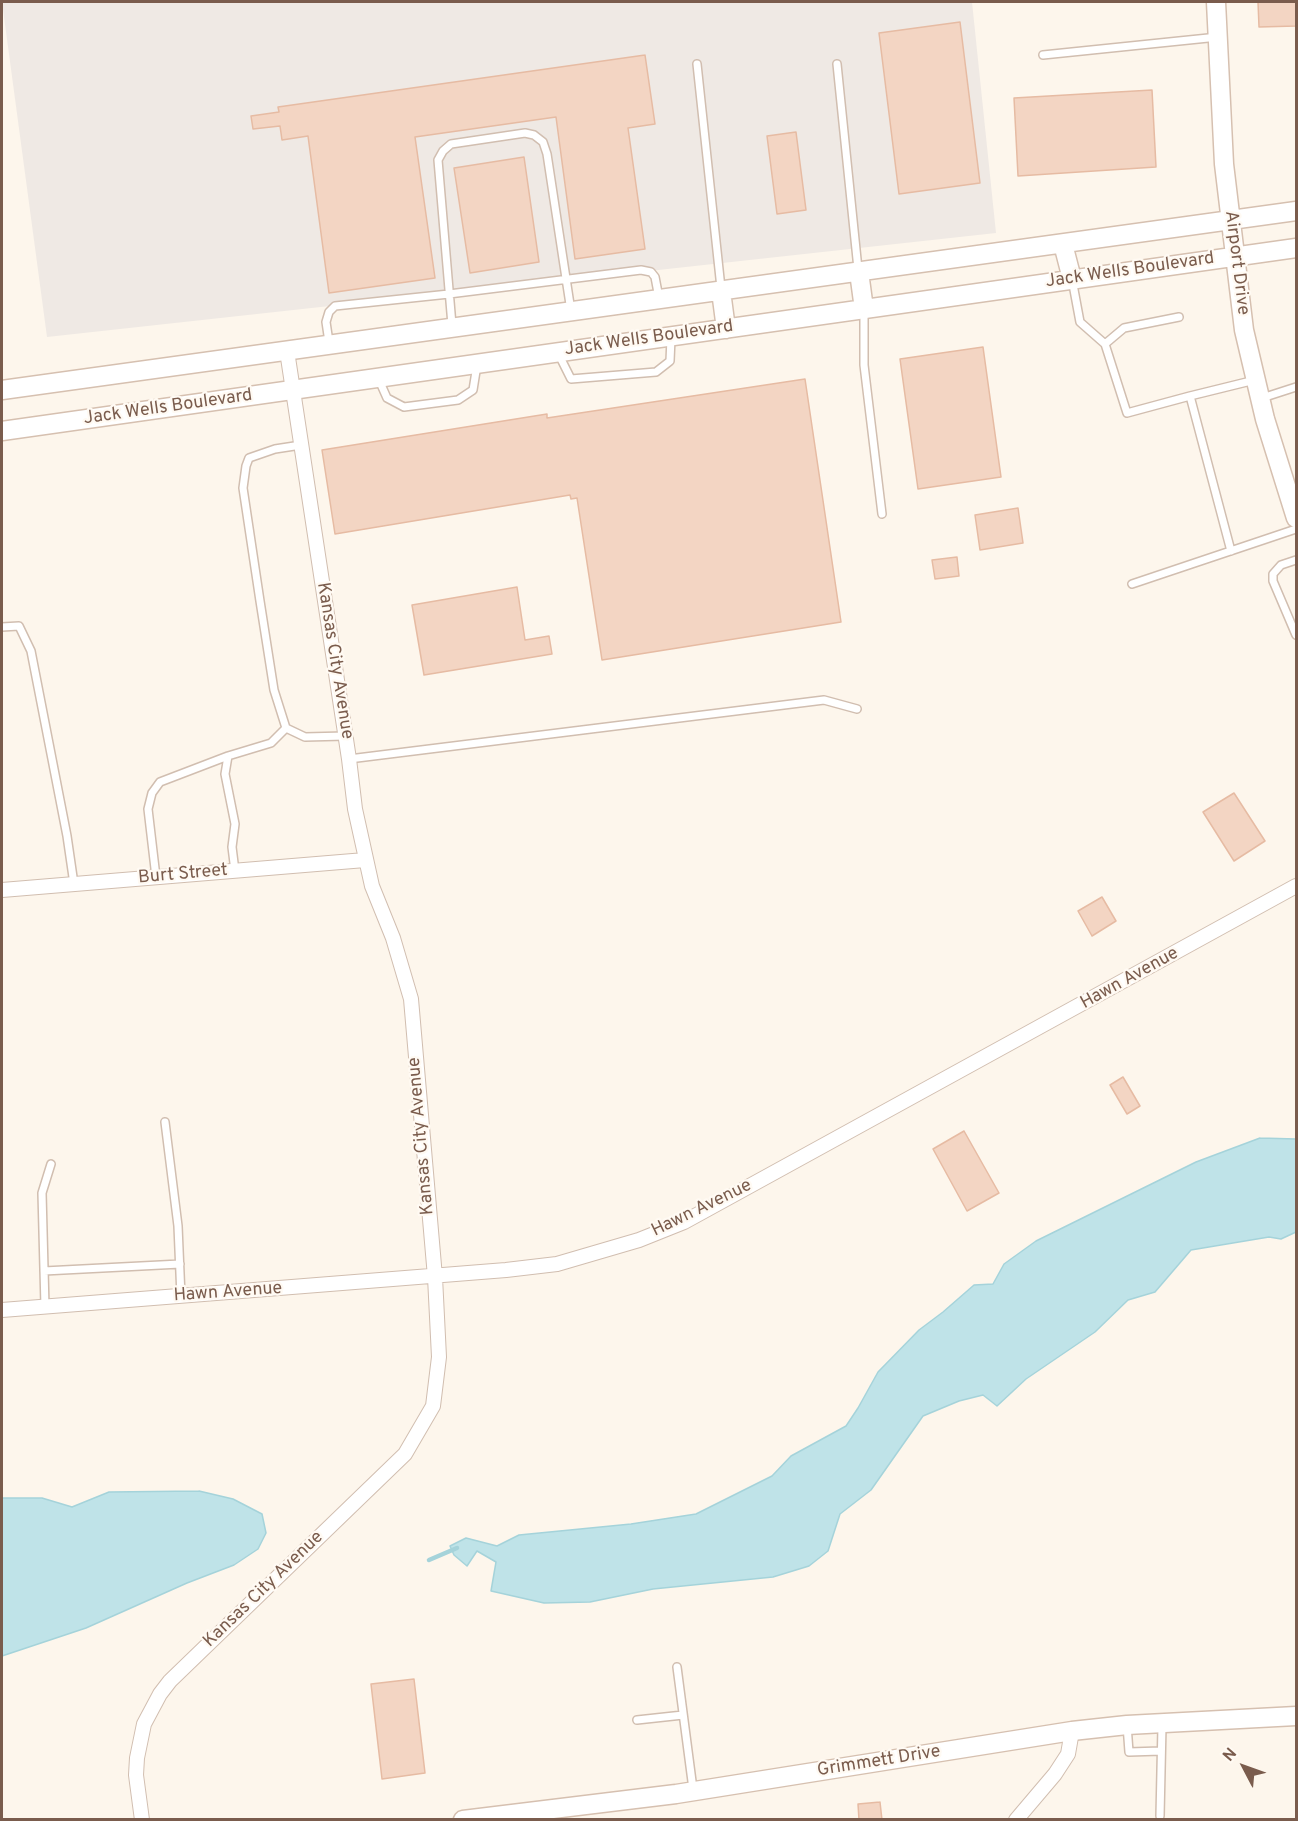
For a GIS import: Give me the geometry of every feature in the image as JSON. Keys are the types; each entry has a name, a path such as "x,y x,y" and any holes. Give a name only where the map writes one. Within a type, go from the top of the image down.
{"street":[{"name":"Airport Drive","path":"1216,2 1224,164 1244,330 1259,399 1296,518"},
{"name":"Jack Wells Boulevard","path":"2,390 1296,211"},
{"path":"1063,244 1072,279"},
{"name":"Jack Wells Boulevard","path":"2,431 1296,248"},
{"path":"859,272 864,309"},
{"path":"721,291 726,328"},
{"name":"Kansas City Avenue","path":"142,1820 136,1775 137,1758 144,1725 160,1694 170,1681 405,1454 433,1406 439,1357 435,1277 411,999 393,938 372,886 355,810 287,351"},
{"name":"Burt Street","path":"2,890 365,860"},
{"name":"Hawn Avenue","path":"2,1311 435,1277 557,1264 639,1240 684,1222 1296,886"},
{"name":"Grimmett Drive","path":"463,1820 693,1791 1072,1731 1127,1725 1296,1716"},
{"path":"1016,1820 1055,1774 1068,1754 1072,1731"}],"lane":[{"path":"1043,55 1218,37"},
{"path":"697,64 721,291"},
{"path":"837,64 859,272"},
{"path":"452,328 438,160 451,144 525,133 534,135 543,142 547,154 571,312"},
{"path":"329,345 326,322 329,312 335,306 646,270 655,277 659,299"},
{"path":"1072,279 1080,322 1105,344 1127,413 1255,380"},
{"path":"864,309 864,365 882,514"},
{"path":"1105,344 1124,328 1179,317"},
{"path":"558,352 571,379 656,372 670,361 672,336"},
{"path":"378,378 387,398 404,406 458,400 473,390 478,364"},
{"path":"1259,399 1296,387"},
{"path":"1190,396 1231,551"},
{"path":"301,445 275,449 249,458 243,488 274,690 286,728 305,737 345,736"},
{"path":"1132,584 1296,529"},
{"path":"1296,560 1281,566 1273,574 1273,581 1296,635"},
{"path":"2,627 19,626 31,651 68,836 74,884"},
{"path":"349,759 824,700 857,709"},
{"path":"156,877 148,809 152,793 159,782 270,743 286,728"},
{"path":"228,756 225,774 235,825 232,847 235,871"},
{"path":"165,1122 178,1226 181,1297"},
{"path":"45,1307 42,1193 51,1164"},
{"path":"44,1271 180,1264"},
{"path":"677,1667 693,1791"},
{"path":"637,1720 683,1715"},
{"path":"1160,1816 1162,1723"},
{"path":"1127,1725 1129,1752 1161,1751"}],"shaded area":[{"path":"2,2 972,2 996,233 47,337"}],"water":[{"path":"1260,1138 1296,1139 1296,1232 1281,1239 1269,1237 1191,1250 1155,1292 1128,1300 1095,1332 1026,1379 997,1406 983,1395 959,1401 923,1416 871,1490 840,1514 828,1551 809,1566 773,1577 653,1589 590,1602 544,1603 491,1591 496,1562 477,1551 467,1566 454,1555 450,1546 466,1538 497,1546 519,1535 631,1524 696,1514 772,1476 791,1456 846,1426 878,1372 919,1330 974,1285 993,1284 1004,1264 1036,1241 1196,1162"},
{"path":"199,1491 233,1499 262,1514 266,1533 258,1549 234,1565 187,1583 86,1628 2,1656 2,1498 42,1498 72,1507 109,1492"}],"building":[{"path":"1258,2 1296,2 1296,26 1259,27"},
{"path":"960,22 980,183 899,194 879,33"},
{"path":"645,55 655,124 628,128 645,249 575,259 556,117 415,137 435,278 329,293 308,136 282,140 280,126 253,129 251,116 279,112 278,107"},
{"path":"1152,90 1156,167 1018,176 1014,98"},
{"path":"796,132 806,210 777,214 767,136"},
{"path":"524,157 539,262 470,273 454,168"},
{"path":"983,347 1001,477 918,489 900,359"},
{"path":"805,379 841,622 602,660 577,498 571,499 570,495 335,534 322,450 547,414 547,418"},
{"path":"1018,508 1023,543 980,550 975,515"},
{"path":"957,557 959,576 935,579 932,560"},
{"path":"517,587 525,640 549,636 552,654 424,675 412,605"},
{"path":"1234,793 1265,841 1234,861 1203,812"},
{"path":"1102,897 1116,921 1092,936 1078,911"},
{"path":"1123,1077 1140,1106 1127,1114 1110,1085"},
{"path":"964,1131 999,1193 967,1211 933,1149"},
{"path":"414,1679 425,1773 382,1779 371,1684"},
{"path":"880,1802 882,1820 859,1820 858,1804"}],"waterway":[{"path":"429,1560 457,1548"}]}
